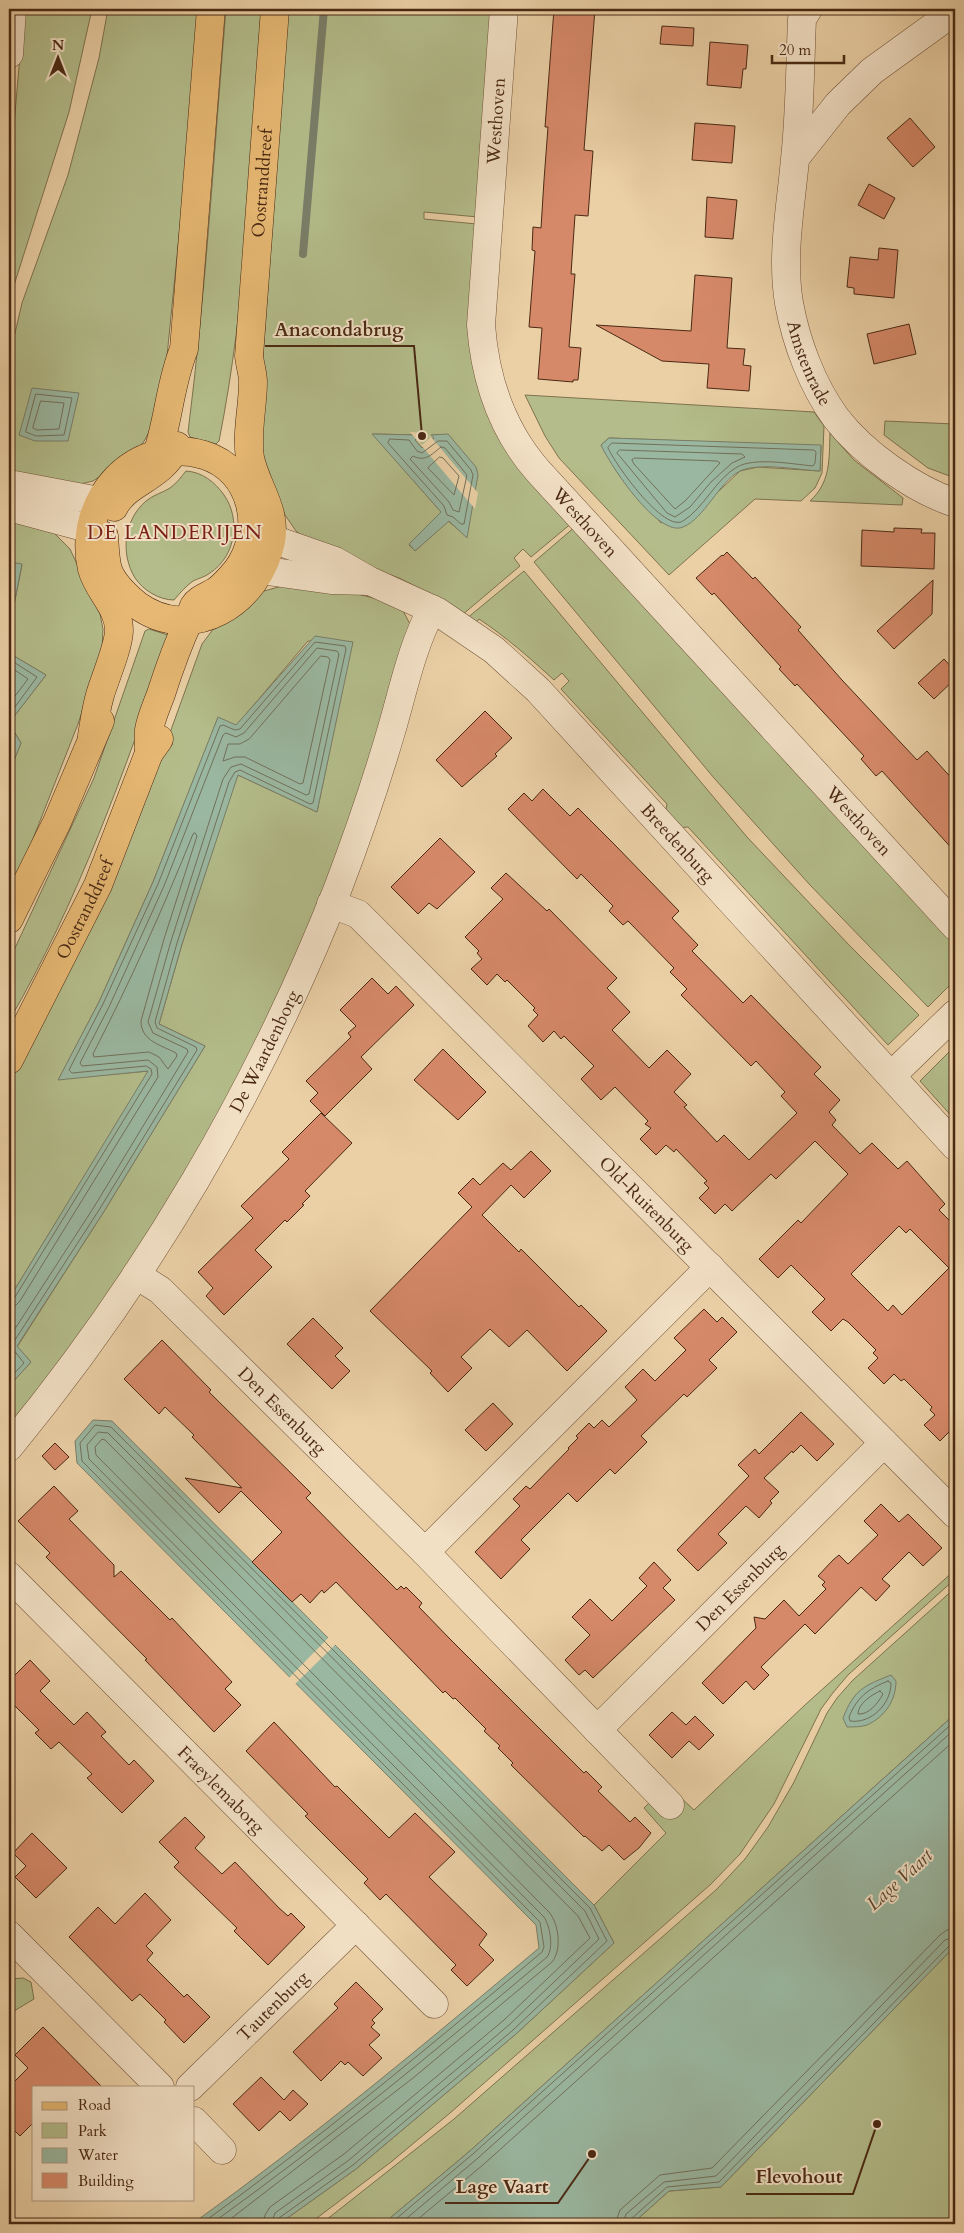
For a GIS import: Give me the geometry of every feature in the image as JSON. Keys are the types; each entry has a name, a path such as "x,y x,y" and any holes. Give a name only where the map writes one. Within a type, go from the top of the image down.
{"main road":[{"path":"166,452 179,442 189,369 184,349 211,9"},
{"name":"Oostranddreef","path":"239,464 240,372 249,356 275,9"},
{"path":"9,919 57,822 92,736 112,697 135,635 130,614 96,580 92,568 90,540 109,518 116,503 130,490 166,464 166,452"},
{"path":"97,533 99,501 108,488 131,466 145,457 166,452 204,456 239,464 240,480 248,495 252,512 262,536 260,570 254,582 244,593 220,612 198,619 130,614"},
{"name":"Oostranddreef","path":"9,1060 98,885 148,753 149,729 179,639 198,619 195,605 205,596 216,591 238,569 246,555 262,536"}],"street":[{"path":"9,54 12,9"},
{"name":"Westhoven","path":"504,9 481,325 489,376 507,426 538,471 955,926"},
{"name":"Amstenrade","path":"808,9 802,19 796,157 786,250 789,301 796,336 818,387 837,418 868,451 908,481 955,503"},
{"path":"796,157 838,104 872,71 955,11"},
{"path":"9,484 99,501"},
{"path":"9,507 97,533"},
{"name":"Breedenburg","path":"262,536 335,561 370,581 432,609 494,650 531,682 955,1146"},
{"name":"Breedenburg","path":"260,570 331,580 370,581"},
{"name":"De Waardenborg","path":"9,1447 60,1382 136,1275 182,1201 242,1096 273,1034 331,904 389,738 420,631 432,609"},
{"name":"Old-Ruitenburg","path":"331,904 358,914 364,919 955,1514"},
{"path":"892,1075 955,1014"},
{"path":"425,1552 710,1267"},
{"name":"Den Essenburg","path":"136,1275 160,1290 425,1552 670,1805"},
{"name":"Den Essenburg","path":"597,1730 884,1443"},
{"name":"Fraeylemaborg","path":"9,1576 434,2004"},
{"name":"Tautenburg","path":"191,2086 356,1925"},
{"path":"9,1935 159,2086"},
{"path":"195,2122 222,2150"}],"green space":[{"path":"24,9 92,9 69,112 9,301 9,183"},
{"path":"108,9 199,9 189,136 167,356 158,416 143,443 107,472 93,481 68,487 12,474 9,460 9,359 22,303 68,175 99,58"},
{"path":"226,9 261,9 242,280 228,388 219,441 216,444 190,437 188,432 205,273"},
{"path":"288,9 494,9 478,217 424,212 424,219 477,224 471,325 573,522 531,557 523,549 514,558 520,566 462,615 439,598 399,578 320,549 296,531 285,515 263,459 260,397","holes":["373,434 419,435 415,440 422,448 434,438 432,435 446,435 467,537 448,521 415,551 409,545 441,512"]},
{"path":"525,395 814,412 824,426 822,473 815,488 801,501 755,499 669,575 559,458 545,436","holes":["609,438 821,446 820,471 758,467 740,471 720,490 661,523 619,475 601,445"]},
{"path":"885,421 955,424 955,478 928,468 884,435"},
{"path":"830,433 854,460 903,498 902,505 810,501 822,486 828,470"},
{"path":"186,471 197,473 208,479 224,495 233,515 233,537 226,557 219,566 190,583 174,600 168,600 152,594 135,578 127,558 127,537 133,518 146,501 167,490"},
{"path":"9,516 51,530 70,549 100,614 103,629 102,650 78,724 20,872 9,894 9,773 21,743 9,723 46,675 9,653 9,630 22,565 9,562"},
{"path":"576,526 955,941 955,980 928,1007 810,885 714,778 534,562"},
{"path":"524,571 747,837 850,946 919,1015 888,1045 688,827 676,828 665,815 667,804 561,689 569,681 562,673 554,680 518,648 479,619 474,625 466,619"},
{"path":"282,586 330,587 385,601 402,609 410,624 356,801 325,889 290,974 252,1053 211,1131 167,1208 119,1282 9,1433 9,1386 31,1362 17,1347 103,1213 205,1046 159,1024 182,944 234,784 238,775 317,812 352,642 308,641 236,726 218,718 153,882 99,1002 59,1079 149,1071 9,1299 9,1081 58,993 95,920 167,741 202,644 214,628 253,598 264,591"},
{"path":"149,629 168,635 170,640 136,738 99,835 57,930 9,1021 9,961 94,778 145,631"},
{"path":"953,1048 955,1050 955,1120 920,1081"},
{"path":"955,1570 955,1579 848,1675 832,1694 821,1709 774,1804 740,1854 711,1884 450,2113 391,2162 309,2224 279,2224 356,2169 516,2034 614,1943 594,1905 666,1833 644,1808 651,1801 679,1796 694,1810 806,1704"},
{"path":"955,1588 955,1714 471,2150 383,2224 321,2224 454,2119 717,1889 745,1859 768,1827 794,1782 827,1713 837,1698 853,1680"},
{"path":"955,1946 955,2224 632,2224 669,2191 721,2187"},
{"path":"23,1978 31,1982 34,1999 9,2014 9,1979"}],"water":[{"path":"32,388 79,393 68,441 35,441 19,435"},
{"path":"372,434 420,435 415,440 422,448 434,438 431,435 448,434 476,467 478,475 467,538 449,521 415,551 409,544 441,512"},
{"path":"609,438 821,445 820,471 758,467 740,471 725,483 705,509 691,523 683,527 673,527 661,522 648,511 624,483 601,445"},
{"path":"9,562 22,564 9,630"},
{"path":"315,636 353,642 317,812 238,775 182,944 159,1024 205,1046 103,1213 17,1346 31,1362 9,1386 9,1299 148,1071 58,1080 99,1002 153,882 218,717 236,725"},
{"path":"9,653 46,675 9,723"},
{"path":"9,724 21,743 9,773"},
{"path":"93,1420 112,1421 594,1905 614,1943 516,2034 356,2169 279,2224 192,2224 325,2124 539,1948 536,1925 77,1463 75,1441"},
{"path":"891,1675 896,1681 894,1695 884,1713 867,1725 847,1727 843,1718 856,1695 873,1682"},
{"path":"955,1714 955,1946 721,2187 669,2191 632,2224 383,2224 471,2150"}],"pier":[{"path":"410,432 422,433 423,436 418,440 422,445 430,438 429,435 437,444 478,493 475,509"},
{"path":"330,1636 337,1643 294,1685 288,1679"}],"building":[{"path":"554,9 595,9 584,150 593,151 588,216 575,215 571,274 575,274 569,347 581,348 578,380 573,380 573,382 538,379 542,328 529,327 535,251 532,250 533,227 541,228 548,127 545,127"},
{"path":"662,26 694,28 693,46 660,44"},
{"path":"710,42 748,45 746,69 743,69 741,88 707,85"},
{"path":"910,118 935,147 913,167 887,138"},
{"path":"695,123 735,126 732,163 692,160"},
{"path":"869,184 895,198 884,219 858,205"},
{"path":"707,197 737,200 733,239 705,237"},
{"path":"879,248 898,250 894,298 854,294 854,288 847,287 850,257 878,260"},
{"path":"695,275 732,278 727,348 745,349 743,365 751,366 749,391 707,388 709,364 662,361 596,325 691,331"},
{"path":"909,324 916,354 874,364 867,334"},
{"path":"894,528 922,529 921,533 935,533 934,569 861,566 862,530 894,532"},
{"path":"727,552 753,579 755,577 801,627 798,630 917,760 927,751 955,782 955,852 882,771 876,776 861,759 864,756 797,684 795,686 779,669 781,667 714,593 712,595 696,578"},
{"path":"933,580 932,614 894,649 877,631"},
{"path":"944,659 955,671 955,679 934,699 918,683"},
{"path":"485,711 512,738 495,754 497,756 462,787 436,760"},
{"path":"543,789 570,816 578,808 679,911 672,918 698,945 692,951 743,1003 751,995 821,1067 814,1074 840,1100 829,1112 836,1120 832,1125 860,1154 872,1143 898,1169 907,1161 945,1204 939,1210 955,1226 955,1435 951,1430 940,1441 924,1425 935,1415 930,1410 932,1407 904,1379 901,1381 894,1374 884,1384 868,1368 878,1358 873,1353 876,1350 848,1322 843,1319 831,1331 812,1312 825,1299 791,1265 778,1278 759,1259 798,1220 801,1223 848,1174 815,1141 776,1179 771,1174 732,1211 725,1204 715,1214 699,1198 709,1188 704,1183 707,1181 676,1149 674,1152 666,1145 656,1155 640,1139 651,1128 645,1124 648,1121 615,1087 601,1100 581,1079 594,1066 564,1036 561,1039 554,1031 543,1042 528,1026 538,1015 533,1010 535,1008 507,980 505,982 497,974 487,985 471,969 482,959 477,953 479,951 465,937 503,899 491,888 506,873 547,911 549,909 617,978 607,988 630,1012 612,1030 649,1068 667,1050 691,1074 674,1092 687,1105 684,1107 717,1142 724,1135 749,1160 797,1113 781,1096 785,1092 756,1061 751,1066 681,995 687,989 670,972 674,968 628,921 623,925 609,911 613,906 581,874 577,879 508,809 524,793 532,801","holes":["899,1226 906,1233 910,1229 949,1268 902,1315 893,1305 888,1311 851,1274"]},
{"path":"440,838 475,872 437,909 429,903 418,914 391,887"},
{"path":"372,978 388,994 396,986 414,1005 361,1057 372,1069 325,1116 310,1101 318,1093 306,1081 351,1037 348,1033 356,1026 340,1010"},
{"path":"443,1049 486,1092 458,1120 414,1080"},
{"path":"321,1113 352,1143 305,1191 310,1196 302,1204 304,1205 287,1222 285,1220 255,1250 272,1267 224,1315 206,1296 213,1288 198,1272 253,1218 241,1206 289,1159 282,1152"},
{"path":"531,1151 551,1171 524,1198 511,1185 482,1215 519,1252 521,1249 579,1307 581,1305 607,1331 567,1371 527,1330 509,1347 490,1329 461,1357 472,1368 448,1392 430,1373 432,1371 370,1311 472,1207 458,1193 473,1178 480,1185 503,1163 511,1170"},
{"path":"704,1309 717,1322 722,1317 737,1332 709,1360 717,1368 687,1397 684,1394 641,1436 647,1442 615,1474 610,1469 577,1502 568,1493 521,1540 530,1549 501,1579 475,1552 520,1506 513,1499 526,1486 530,1489 569,1449 578,1438 576,1436 589,1423 594,1428 602,1420 609,1427 637,1400 625,1387 643,1369 655,1381 686,1350 674,1338"},
{"path":"313,1318 343,1348 335,1356 350,1371 332,1389 287,1344"},
{"path":"162,1340 211,1390 209,1392 311,1493 306,1498 360,1553 397,1590 401,1586 404,1589 406,1587 422,1603 419,1607 450,1639 584,1773 586,1771 602,1787 598,1791 630,1822 635,1817 651,1833 639,1848 624,1860 609,1845 602,1851 584,1837 511,1765 513,1763 498,1748 500,1746 484,1731 486,1729 455,1698 453,1699 445,1691 443,1693 336,1582 324,1593 322,1590 310,1603 301,1594 292,1602 252,1562 282,1532 241,1491 219,1513 185,1478 242,1488 192,1437 194,1435 165,1407 159,1414 124,1379"},
{"path":"493,1403 513,1424 486,1451 465,1430"},
{"path":"801,1412 834,1444 817,1461 801,1445 793,1453 792,1451 764,1478 779,1492 770,1501 772,1503 759,1518 746,1506 718,1534 727,1543 698,1571 677,1550 749,1476 738,1465 755,1449 759,1454"},
{"path":"55,1443 69,1457 55,1470 42,1456"},
{"path":"54,1486 78,1511 69,1519 114,1565 114,1577 121,1571 170,1620 172,1618 232,1682 225,1689 241,1705 214,1732 145,1660 147,1659 46,1557 50,1553 18,1521"},
{"path":"881,1504 899,1522 908,1514 942,1548 923,1566 909,1552 882,1579 890,1586 876,1601 861,1587 815,1634 805,1624 761,1667 769,1675 754,1690 746,1681 723,1704 702,1683 756,1628 754,1617 765,1619 784,1600 799,1616 826,1589 822,1585 825,1582 818,1576 833,1560 839,1555 848,1564 878,1535 864,1521"},
{"path":"654,1562 671,1580 663,1588 675,1600 593,1678 585,1670 579,1675 565,1660 590,1635 572,1617 590,1599 612,1621 647,1586 639,1578"},
{"path":"30,1660 50,1681 40,1691 74,1725 87,1712 106,1732 101,1736 129,1765 134,1760 154,1781 122,1813 87,1778 92,1774 59,1742 51,1749 35,1733 39,1730 9,1700 9,1681"},
{"path":"672,1712 686,1725 695,1716 714,1735 699,1750 689,1741 672,1758 649,1735"},
{"path":"274,1722 335,1787 337,1786 389,1838 415,1813 455,1852 429,1877 487,1934 479,1945 494,1960 467,1986 451,1970 456,1965 386,1894 380,1900 364,1883 368,1879 305,1816 308,1814 246,1751"},
{"path":"185,1817 205,1837 195,1848 222,1874 235,1862 279,1908 288,1916 291,1913 305,1927 268,1965 234,1931 237,1928 174,1867 179,1862 159,1842"},
{"path":"32,1833 67,1868 36,1898 15,1877 26,1866 13,1853"},
{"path":"145,1893 171,1920 146,1946 153,1953 147,1960 184,1997 187,1994 210,2017 184,2043 164,2022 166,2020 140,1994 132,2001 69,1937 98,1907 115,1924"},
{"path":"356,1982 383,2009 372,2020 375,2023 371,2027 380,2035 369,2045 382,2058 363,2076 348,2062 345,2065 341,2061 321,2081 293,2052 338,2008 334,2004"},
{"path":"43,2027 101,2086 32,2086 32,2124 20,2136 9,2125 9,2087 28,2068 15,2055"},
{"path":"261,2077 284,2100 293,2090 308,2104 290,2121 280,2111 259,2131 233,2104"}],"waterway":[{"path":"303,254 324,9"}],"place":[{"name":"Anacondabrug","path":"422,436"},
{"name":"Flevohout","path":"877,2124"},
{"name":"Lage Vaart","path":"592,2154"}],"district":[{"name":"DE LANDERIJEN","path":"175,532"}]}
